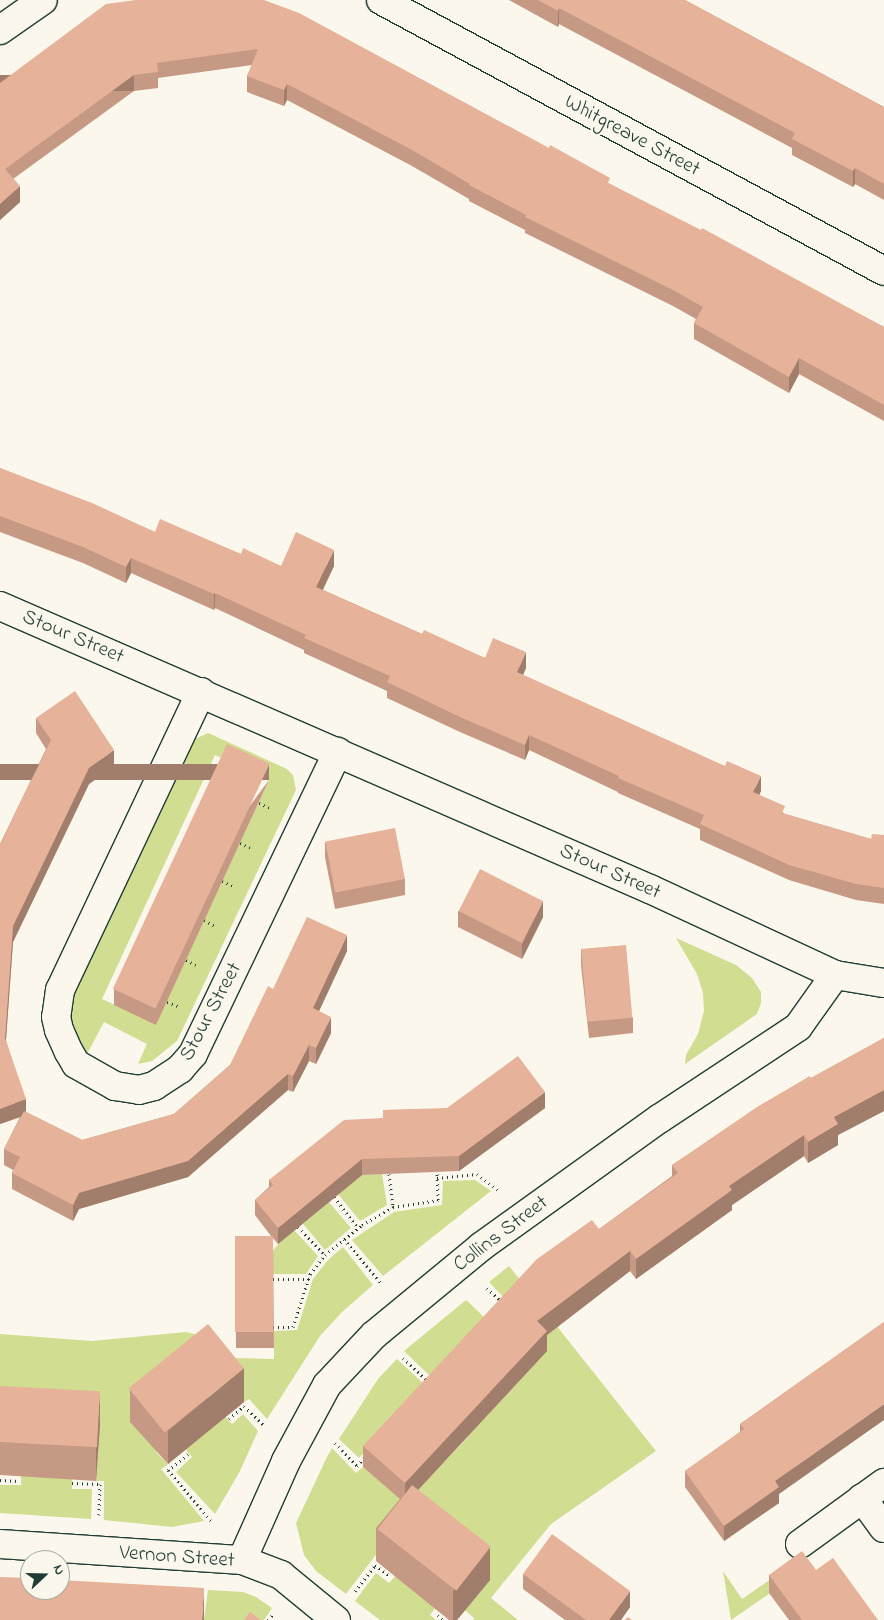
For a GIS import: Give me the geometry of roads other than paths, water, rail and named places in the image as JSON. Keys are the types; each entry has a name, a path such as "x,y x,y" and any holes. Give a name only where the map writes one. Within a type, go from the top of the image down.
{"street":[{"path":"0,30 43,0"},
{"name":"Whitgreave Street","path":"380,0 884,272"},
{"name":"Stour Street","path":"0,606 202,692 650,889 835,974 884,983"},
{"name":"Stour Street","path":"202,692 60,990 56,1017 59,1030 69,1052 76,1064 115,1086 139,1090 154,1086 180,1069 193,1054 338,752"},
{"name":"Collins Street","path":"242,1560 286,1460 327,1385 374,1335 482,1246 659,1118 798,1027 835,974"},
{"path":"800,1544 884,1482"},
{"path":"862,1498 884,1528"},
{"name":"Vernon Street","path":"0,1544 242,1560 281,1575 336,1620"}]}
